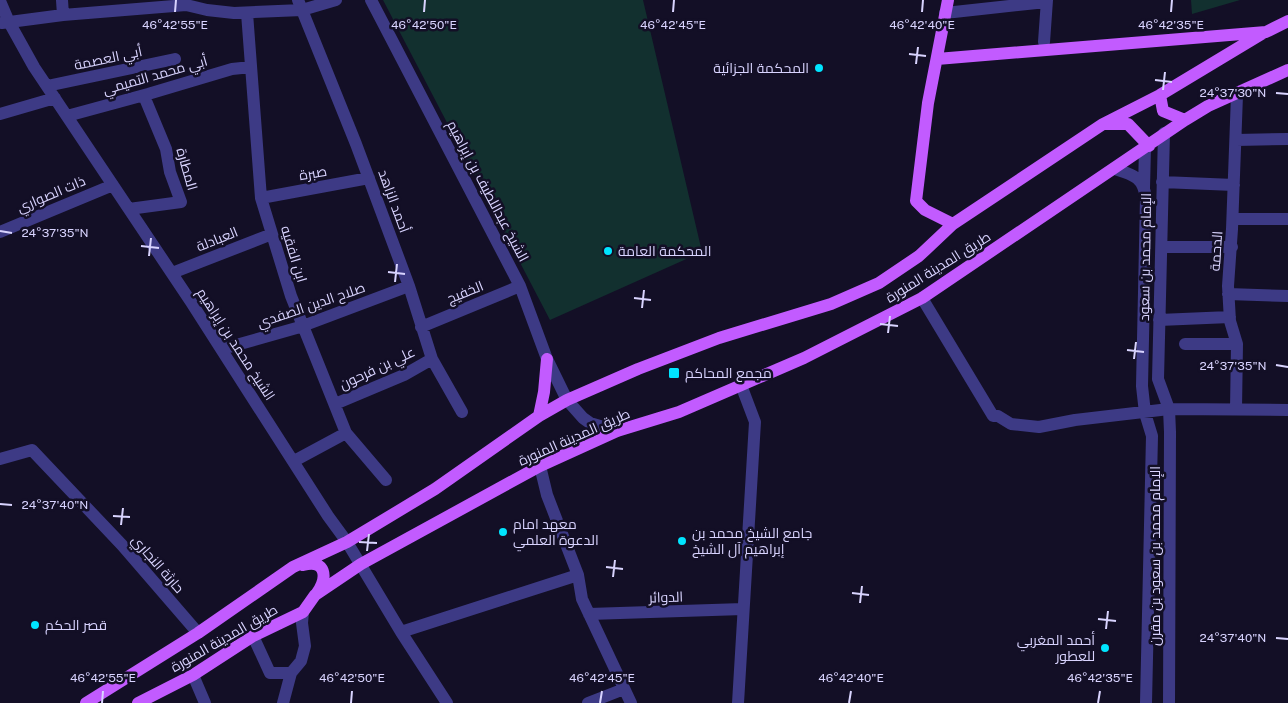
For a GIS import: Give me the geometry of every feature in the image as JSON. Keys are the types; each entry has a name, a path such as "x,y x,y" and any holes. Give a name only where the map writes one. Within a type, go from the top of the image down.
{"main road":[{"path":"937,59 948,0"},
{"name":"طريق المدينة المنورة","path":"86,703 198,634 293,567 347,542 435,489 539,416 567,400 638,369 719,338 831,304 879,283 920,256 952,224 1103,124 1160,95 1288,21"},
{"name":"طريق المدينة المنورة","path":"952,224 925,210 916,201 928,103 937,59 1266,32"},
{"name":"طريق المدينة المنورة","path":"138,703 192,675 253,636 303,612 315,595 361,564 540,466 617,431 679,412 804,358 922,298 1185,120 1208,106 1237,95 1288,70"},
{"path":"1160,95 1163,111 1185,120"},
{"path":"1103,124 1128,124 1147,147"},
{"path":"539,416 544,392 546,359"},
{"path":"293,567 312,563 320,567 324,580 315,595"}],"street":[{"path":"62,0 63,15"},
{"path":"4,23 187,2 207,10 246,13 336,0"},
{"name":"الشيخ عبداللطيف بن إبراهيم","path":"371,0 520,286 546,359 567,400 590,423 617,431"},
{"name":"الشيخ محمد بن إبراهيم","path":"0,1 4,23 222,349 328,516 361,564 401,632 447,703"},
{"path":"945,13 1047,1 1044,42"},
{"name":"أحمد الزاهد","path":"300,5 369,178 409,286 432,359 462,412"},
{"name":"ابن الفقيه","path":"246,13 261,198 291,296 346,432 386,480"},
{"name":"أبي العصمة","path":"47,86 175,59"},
{"name":"أبي محمد التميمي","path":"67,116 144,96 232,69 251,67"},
{"name":"الدحمة","path":"1236,409 1237,344 1230,317 1228,294 1232,247 1237,95"},
{"name":"المطارة","path":"129,209 181,202 170,172 166,149 144,96"},
{"path":"0,114 55,98"},
{"name":"الإمام محمد بن سعود","path":"1164,134 1158,379 1169,409"},
{"path":"1236,140 1288,139"},
{"name":"الإمام محمد بن سعود","path":"1145,413 1142,386 1146,198 1144,188 1147,147"},
{"name":"الإمام محمد بن سعود","path":"1115,169 1136,176 1144,188"},
{"name":"صبرة","path":"261,198 369,178"},
{"path":"1162,182 1234,185"},
{"name":"ذات الصواري","path":"0,232 113,184"},
{"path":"1233,219 1288,219"},
{"name":"العبادلة","path":"172,273 272,234"},
{"path":"1162,246 1232,247"},
{"name":"صلاح الدين الصفدي","path":"222,349 303,326 409,286"},
{"name":"الخفيج","path":"421,326 520,286"},
{"path":"1228,294 1288,296"},
{"path":"922,298 993,416 998,416 1011,424 1039,427 1075,420 1169,409 1288,410"},
{"path":"1159,320 1230,317"},
{"path":"1185,344 1237,344"},
{"name":"علي بن فرحون","path":"335,404 404,375 432,359"},
{"path":"738,703 755,422 741,385"},
{"name":"الإمام محمد بن سعود بن مقرن","path":"1169,409 1169,703"},
{"name":"الإمام محمد بن سعود بن مقرن","path":"1145,413 1152,436 1146,703"},
{"path":"294,461 346,432"},
{"name":"حارثة النجاري","path":"0,459 32,450 122,545 198,634"},
{"path":"540,466 547,495 578,575 582,598 631,703"},
{"path":"401,632 578,575"},
{"name":"الدوائر","path":"589,614 744,609"},
{"path":"283,703 291,673 300,660 305,646 302,623 303,612"},
{"path":"253,636 270,673 291,673"},
{"path":"192,675 205,703"},
{"path":"433,703 439,689"},
{"path":"588,703 624,689"}],"green space":[{"path":"383,0 643,0 702,252 550,320"},
{"path":"1191,0 1240,0 1192,14"}],"place":[{"name":"المحكمة الجزائية","path":"819,68"},
{"name":"المحكمة العامة","path":"608,251"},
{"name":"مجمع المحاكم","path":"674,373"},
{"name":"معهد امام الدعوة العلمي","path":"503,532"},
{"name":"جامع الشيخ محمد بن إبراهيم آل الشيخ","path":"682,541"},
{"name":"قصر الحكم","path":"35,625"},
{"name":"أحمد المغربي للعطور","path":"1105,648"}]}
